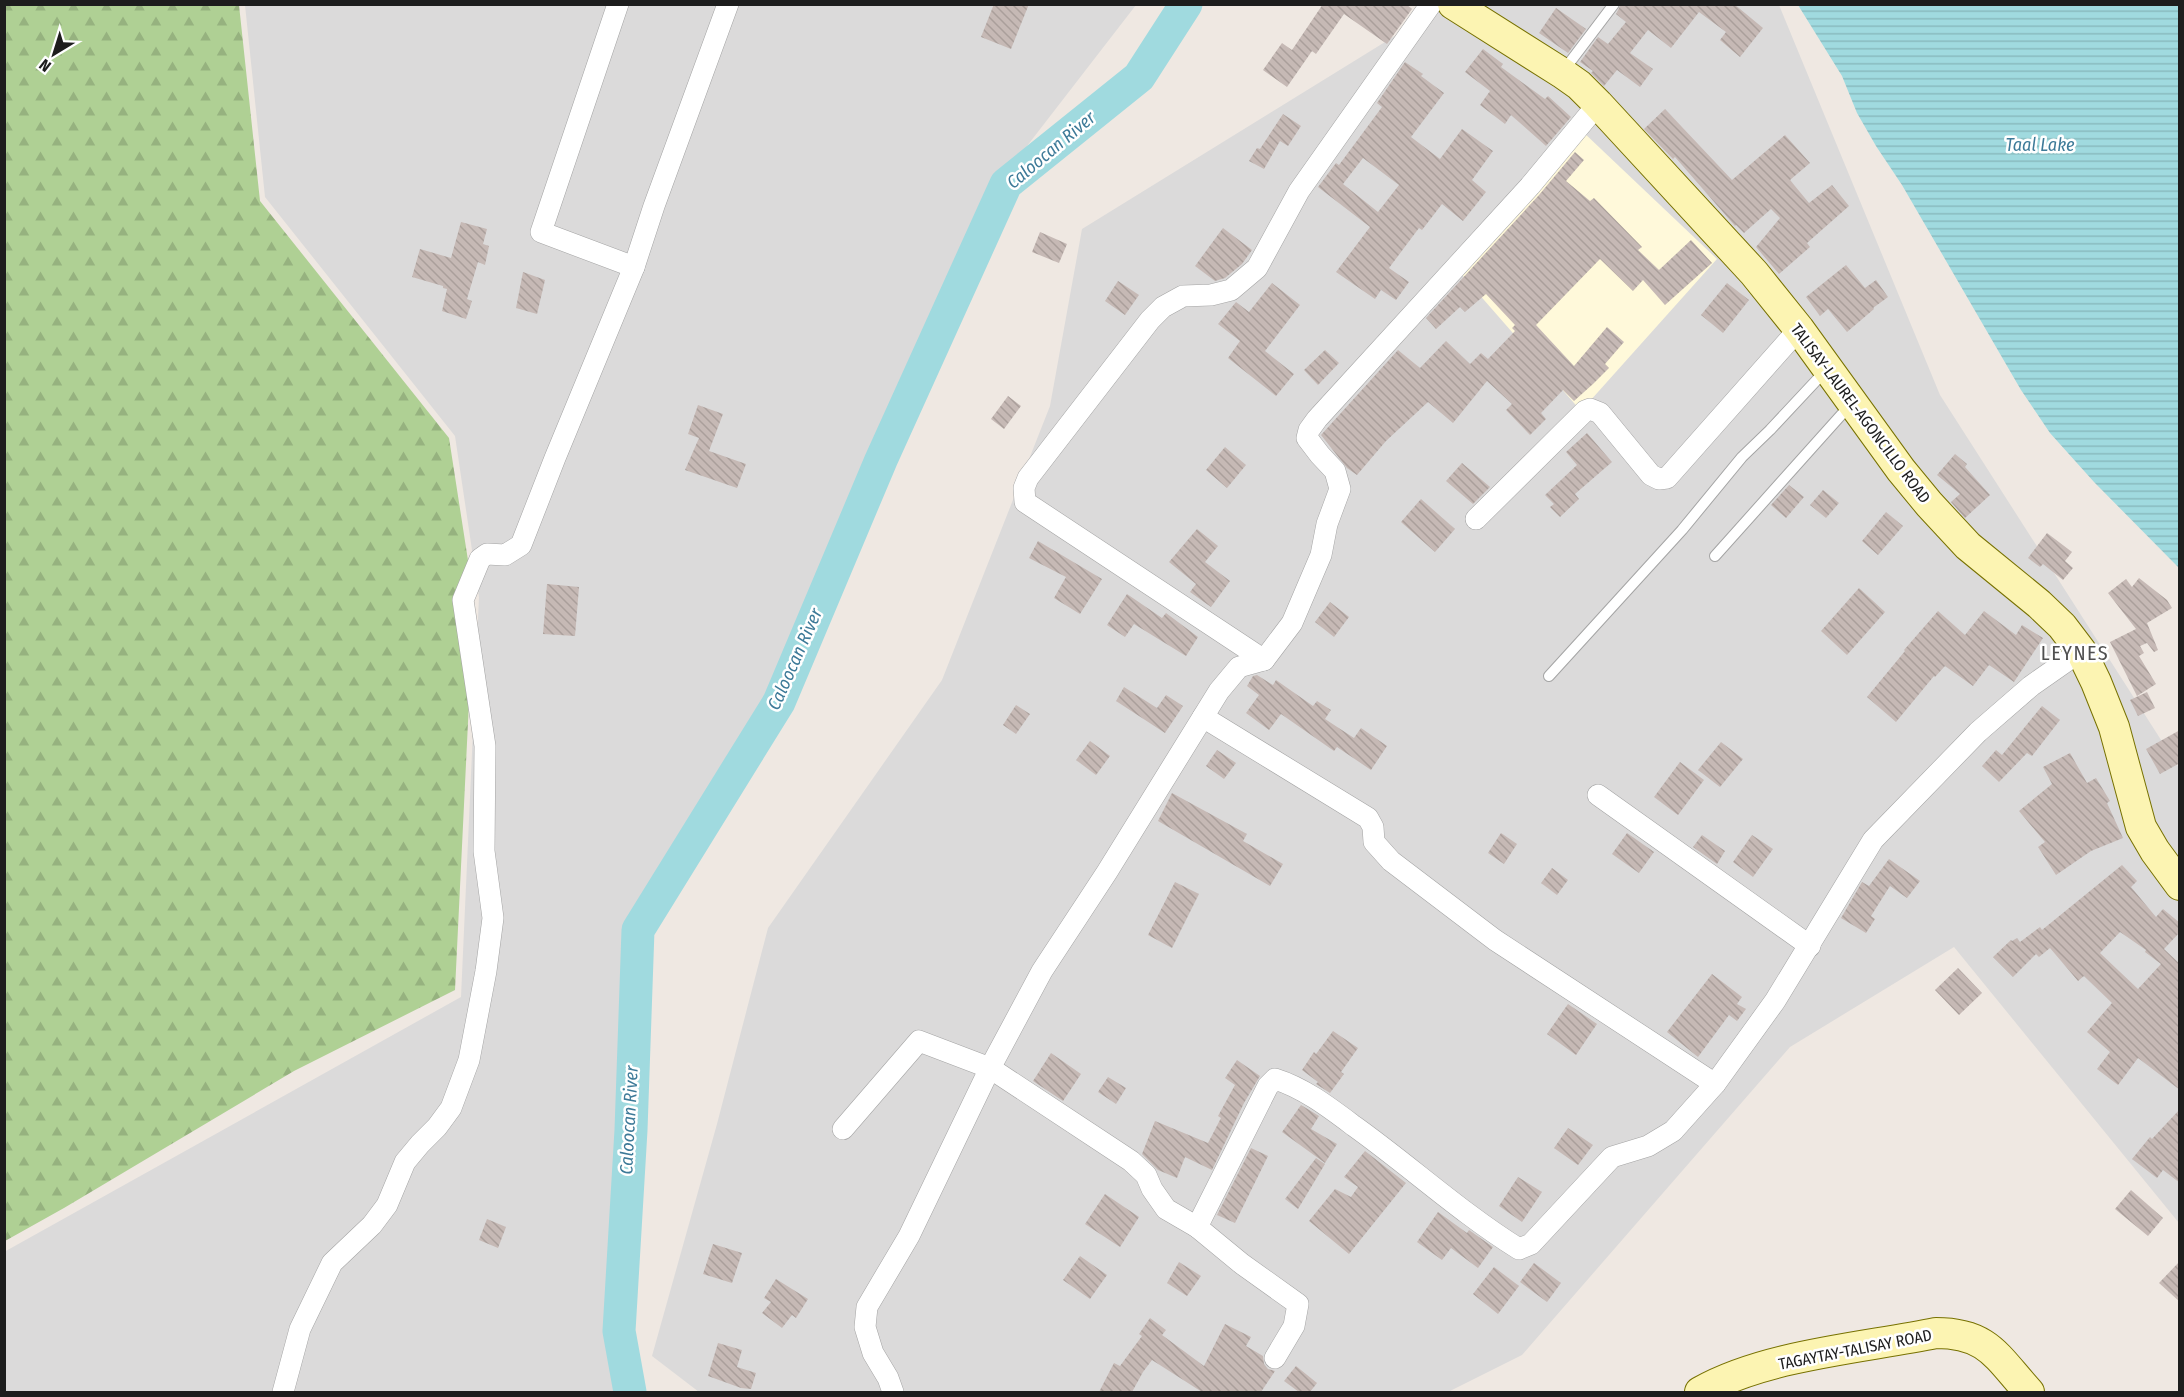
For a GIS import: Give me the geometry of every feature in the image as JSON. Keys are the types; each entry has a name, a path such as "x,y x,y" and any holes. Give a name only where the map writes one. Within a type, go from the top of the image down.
{"main road":[{"name":"TALISAY-LAUREL-AGONCILLO ROAD","path":"1453,4 1562,73 1579,85 1598,104 1754,273 1799,329 1901,470 1929,504 1968,546 2039,604 2062,626 2081,651 2114,727 2141,827 2180,885"},
{"name":"TAGAYTAY-TALISAY ROAD","path":"1700,1392 1736,1376 1799,1358 1936,1333 1953,1333 1983,1343 2029,1392"}],"street":[{"path":"618,4 541,232 634,267"},
{"path":"283,1392 300,1329 332,1263 372,1225 387,1205 405,1162 437,1127 450,1108 469,1060 486,971 493,918 484,851 485,746 463,600 480,559 487,554 505,555 521,545 634,267 728,4"},
{"path":"1264,660 1025,502 1024,489 1028,478 1051,447 1150,320 1163,307 1183,296 1211,295 1232,290 1257,267 1299,191 1431,4"},
{"path":"893,1392 888,1378 873,1353 867,1335 865,1327 867,1307 909,1236 990,1068 1042,971 1220,691 1239,667 1264,660 1292,623 1316,572 1327,524 1340,489 1335,471 1307,438 1309,430 1324,410 1530,186 1598,104"},
{"path":"1476,519 1585,411 1590,409 1600,413 1651,475 1659,479 1666,478 1799,329"},
{"path":"1197,1227 1268,1086 1275,1079 1287,1082 1330,1109 1396,1156 1487,1228 1519,1249 1531,1244 1612,1157 1648,1146 1673,1131 1715,1084 1776,1001 1873,840 1978,732 2031,686 2081,651"},
{"path":"1203,717 1368,818 1373,827 1374,842 1391,861 1495,940 1715,1084"},
{"path":"1598,795 1810,946"},
{"path":"843,1129 919,1041 990,1068 1131,1161 1146,1175 1152,1189 1166,1209 1197,1227 1242,1264 1298,1304 1294,1326 1275,1358"}],"lane":[{"path":"1562,73 1614,4"},
{"path":"1549,676 1682,530 1742,457 1827,369"},
{"path":"1715,556 1852,403"}],"shaded area":[{"path":"245,5 1136,5 1000,181 842,528 772,699 632,930 614,1330 625,1392 5,1392 4,1252 461,997 479,597 455,436 265,197"},
{"path":"1445,5 1779,5 1940,395 2179,768 2179,1223 1954,947 1790,1047 1522,1355 1448,1392 699,1392 652,1356 717,1124 768,928 942,680 1050,406 1082,229"},
{"path":"1582,131 1717,259 1581,411 1456,268"}],"green space":[{"path":"5,5 239,5 260,201 449,438 474,599 455,990 294,1071 5,1241"}],"water":[{"name":"Taal Lake","path":"1798,5 2179,5 2179,568 2094,482 2050,433 2021,390 1902,185 1876,146 1857,113 1842,76"}],"building":[{"path":"994,4 1029,4 1011,49 981,37"},
{"path":"1323,4 1406,4 1412,9 1387,44 1344,14 1316,54 1312,51 1287,87 1263,70 1282,43 1292,50"},
{"path":"1621,4 1734,4 1763,28 1740,57 1720,40 1726,32 1699,12 1671,48 1648,30 1630,53 1653,69 1640,87 1617,70 1604,86 1591,73 1593,71 1580,62 1598,37 1608,44 1626,22 1616,14"},
{"path":"1556,8 1586,29 1568,53 1539,33"},
{"path":"1483,49 1503,64 1501,67 1545,99 1548,96 1571,117 1546,146 1511,115 1505,124 1480,105 1490,91 1465,72"},
{"path":"1405,62 1423,74 1421,76 1444,93 1411,137 1440,159 1462,129 1493,151 1472,180 1486,192 1463,221 1442,204 1422,230 1419,228 1389,268 1409,282 1396,300 1381,290 1375,299 1336,272 1370,227 1318,187 1336,163 1339,165 1382,107 1377,103","holes":["1363,158 1399,185 1378,212 1343,184"]},
{"path":"1665,109 1732,180 1785,135 1810,163 1790,180 1809,203 1832,185 1849,206 1807,243 1810,247 1779,274 1756,247 1780,218 1771,209 1744,233 1735,226 1675,157 1673,159 1644,129"},
{"path":"1283,114 1301,126 1288,146 1280,141 1264,169 1249,161 1257,148 1260,149"},
{"path":"1575,152 1584,160 1566,181 1590,201 1594,198 1642,247 1638,250 1659,270 1691,240 1712,263 1665,305 1643,280 1633,291 1600,259 1536,325 1574,366 1607,327 1624,342 1605,364 1609,368 1574,401 1563,390 1541,413 1546,419 1530,435 1506,410 1512,404 1487,381 1453,423 1428,402 1386,441 1357,475 1347,468 1321,435 1398,350 1420,368 1446,341 1470,364 1481,353 1488,359 1515,331 1512,328 1515,325 1486,294 1465,312 1460,307 1436,329 1426,318 1539,195"},
{"path":"461,222 487,229 483,244 489,246 485,265 478,262 467,299 472,301 466,319 442,311 447,289 412,277 420,249 451,258"},
{"path":"1223,228 1252,250 1242,264 1225,278 1215,281 1195,266"},
{"path":"1040,232 1067,244 1059,263 1032,252"},
{"path":"1846,265 1865,288 1876,280 1888,297 1847,332 1828,309 1820,316 1806,297"},
{"path":"523,272 545,280 537,314 516,308"},
{"path":"1118,281 1139,295 1125,315 1105,301"},
{"path":"1272,283 1300,305 1265,351 1294,374 1276,396 1228,358 1240,341 1218,324 1236,302 1249,312"},
{"path":"1727,283 1749,300 1723,333 1701,315"},
{"path":"1325,350 1339,363 1318,385 1304,370"},
{"path":"1008,396 1021,406 1004,429 991,419"},
{"path":"698,405 723,414 709,451 746,464 737,488 685,470 699,438 688,434"},
{"path":"1587,433 1612,462 1575,494 1579,499 1560,517 1550,507 1554,504 1545,495 1577,465 1566,452"},
{"path":"1225,447 1246,465 1227,488 1206,470"},
{"path":"1955,454 1967,464 1965,467 1990,495 1965,518 1951,502 1960,494 1937,475"},
{"path":"1462,463 1490,487 1473,504 1446,481"},
{"path":"1789,485 1804,497 1786,518 1771,505"},
{"path":"1823,490 1839,503 1826,518 1810,505"},
{"path":"1421,499 1455,529 1435,552 1401,522"},
{"path":"1886,512 1903,526 1878,555 1862,541"},
{"path":"1197,529 1218,546 1205,562 1230,581 1211,607 1190,592 1196,584 1169,562"},
{"path":"2047,533 2072,552 2065,561 2073,568 2063,580 2043,564 2040,567 2028,558"},
{"path":"1038,541 1102,579 1080,614 1054,598 1066,577 1029,558"},
{"path":"2139,578 2167,600 2172,608 2147,623 2158,650 2154,652 2147,643 2140,646 2144,653 2139,656 2156,684 2137,696 2110,642 2136,629 2108,593 2126,579 2132,587"},
{"path":"547,584 579,587 575,636 543,634"},
{"path":"1859,588 1885,612 1847,655 1821,631"},
{"path":"1127,594 1162,618 1166,613 1198,637 1186,656 1134,624 1125,637 1107,625"},
{"path":"1330,602 1349,617 1334,637 1315,622"},
{"path":"1938,611 1965,635 1984,611 2016,635 2022,625 2043,638 2014,682 1989,665 1973,686 1945,666 1896,722 1867,697"},
{"path":"1257,675 1273,685 1276,680 1313,706 1317,701 1331,710 1325,719 1354,738 1361,728 1387,746 1371,770 1337,747 1334,751 1281,714 1269,730 1246,713 1259,695 1247,686 1253,676"},
{"path":"1124,687 1157,708 1166,695 1183,706 1165,733 1116,701"},
{"path":"2147,692 2155,708 2138,716 2130,700"},
{"path":"1016,705 1030,714 1016,734 1003,725"},
{"path":"2042,706 2060,720 2032,756 2027,753 1999,782 1982,766 1996,750 2002,755"},
{"path":"2180,730 2180,763 2160,774 2146,749"},
{"path":"1090,741 1110,756 1096,775 1076,760"},
{"path":"1721,742 1743,759 1720,787 1698,770"},
{"path":"1217,750 1236,763 1224,779 1206,766"},
{"path":"2070,753 2087,783 2096,778 2110,801 2107,803 2123,838 2091,851 2056,875 2038,847 2045,842 2019,811 2052,784 2043,767"},
{"path":"1680,762 1704,780 1678,815 1654,797"},
{"path":"1172,793 1247,834 1243,841 1283,864 1270,886 1158,821"},
{"path":"1501,833 1517,844 1504,864 1488,853"},
{"path":"1627,833 1654,852 1639,873 1612,854"},
{"path":"1702,835 1725,851 1717,864 1693,847"},
{"path":"1752,835 1773,849 1753,877 1733,862"},
{"path":"1889,859 1920,881 1907,898 1890,886 1871,916 1875,919 1866,933 1841,918 1862,882 1869,886"},
{"path":"2122,865 2137,881 2131,887 2156,917 2163,909 2180,923 2180,932 2164,949 2180,964 2180,1090 2138,1058 2118,1085 2097,1069 2110,1052 2087,1032 2112,1003 2084,976 2078,981 2050,948 2039,957 2036,954 2013,977 1993,957 2011,940 2017,938 2020,942 2040,927 2042,930","holes":["2120,932 2146,950 2145,952 2161,964 2138,989 2100,953"]},
{"path":"1552,868 1568,880 1557,895 1541,883"},
{"path":"1175,882 1199,894 1172,948 1148,935"},
{"path":"1958,968 1982,993 1959,1015 1935,990"},
{"path":"1712,974 1742,997 1737,1004 1746,1009 1737,1021 1729,1015 1698,1057 1667,1032"},
{"path":"1568,1004 1597,1024 1576,1055 1547,1034"},
{"path":"1333,1031 1358,1048 1341,1072 1344,1074 1330,1093 1316,1084 1318,1082 1302,1070 1314,1052 1316,1054"},
{"path":"1051,1053 1081,1074 1063,1101 1033,1081"},
{"path":"1237,1060 1260,1076 1244,1103 1212,1170 1185,1157 1177,1178 1158,1170 1142,1154 1155,1121 1208,1143 1221,1118 1218,1116 1235,1085 1225,1078"},
{"path":"1108,1077 1126,1088 1116,1104 1098,1092"},
{"path":"1301,1105 1319,1116 1311,1129 1337,1144 1325,1163 1282,1132"},
{"path":"2180,1109 2180,1183 2163,1170 2157,1178 2132,1159 2150,1137 2152,1139"},
{"path":"1568,1128 1593,1145 1578,1165 1554,1148"},
{"path":"1251,1148 1268,1156 1235,1223 1217,1215"},
{"path":"1365,1151 1406,1183 1349,1254 1309,1221 1335,1189 1351,1197 1358,1187 1344,1177"},
{"path":"1316,1158 1325,1164 1298,1209 1285,1199"},
{"path":"1518,1177 1542,1192 1522,1222 1499,1206"},
{"path":"2131,1190 2163,1218 2148,1236 2115,1209"},
{"path":"1105,1194 1139,1217 1120,1247 1085,1224"},
{"path":"1438,1212 1467,1233 1469,1230 1493,1247 1478,1268 1451,1248 1442,1260 1417,1242"},
{"path":"487,1219 506,1227 498,1248 479,1240"},
{"path":"713,1244 742,1253 732,1283 703,1274"},
{"path":"1080,1256 1107,1275 1090,1299 1063,1280"},
{"path":"2180,1261 2180,1302 2159,1283"},
{"path":"1179,1262 1201,1276 1187,1296 1167,1283"},
{"path":"1534,1263 1561,1283 1547,1302 1520,1282"},
{"path":"1494,1267 1519,1286 1498,1314 1473,1294"},
{"path":"776,1279 808,1299 796,1318 792,1315 782,1328 762,1313 771,1302 764,1298"},
{"path":"1150,1318 1166,1330 1162,1335 1204,1366 1225,1324 1251,1337 1246,1346 1263,1356 1264,1364 1268,1369 1275,1371 1261,1392 1202,1392 1152,1360 1132,1392 1099,1392 1114,1363 1120,1366 1142,1336 1139,1334"},
{"path":"718,1343 742,1350 737,1367 756,1373 751,1389 741,1388 708,1376"},
{"path":"1296,1366 1317,1383 1310,1392 1299,1392 1284,1381"}],"waterway":[{"name":"Caloocan River","path":"630,1392 619,1331 631,1130 638,930 779,702 881,460 1006,184 1139,77 1186,4"}],"district":[{"name":"LEYNES","path":"2075,653"}]}
